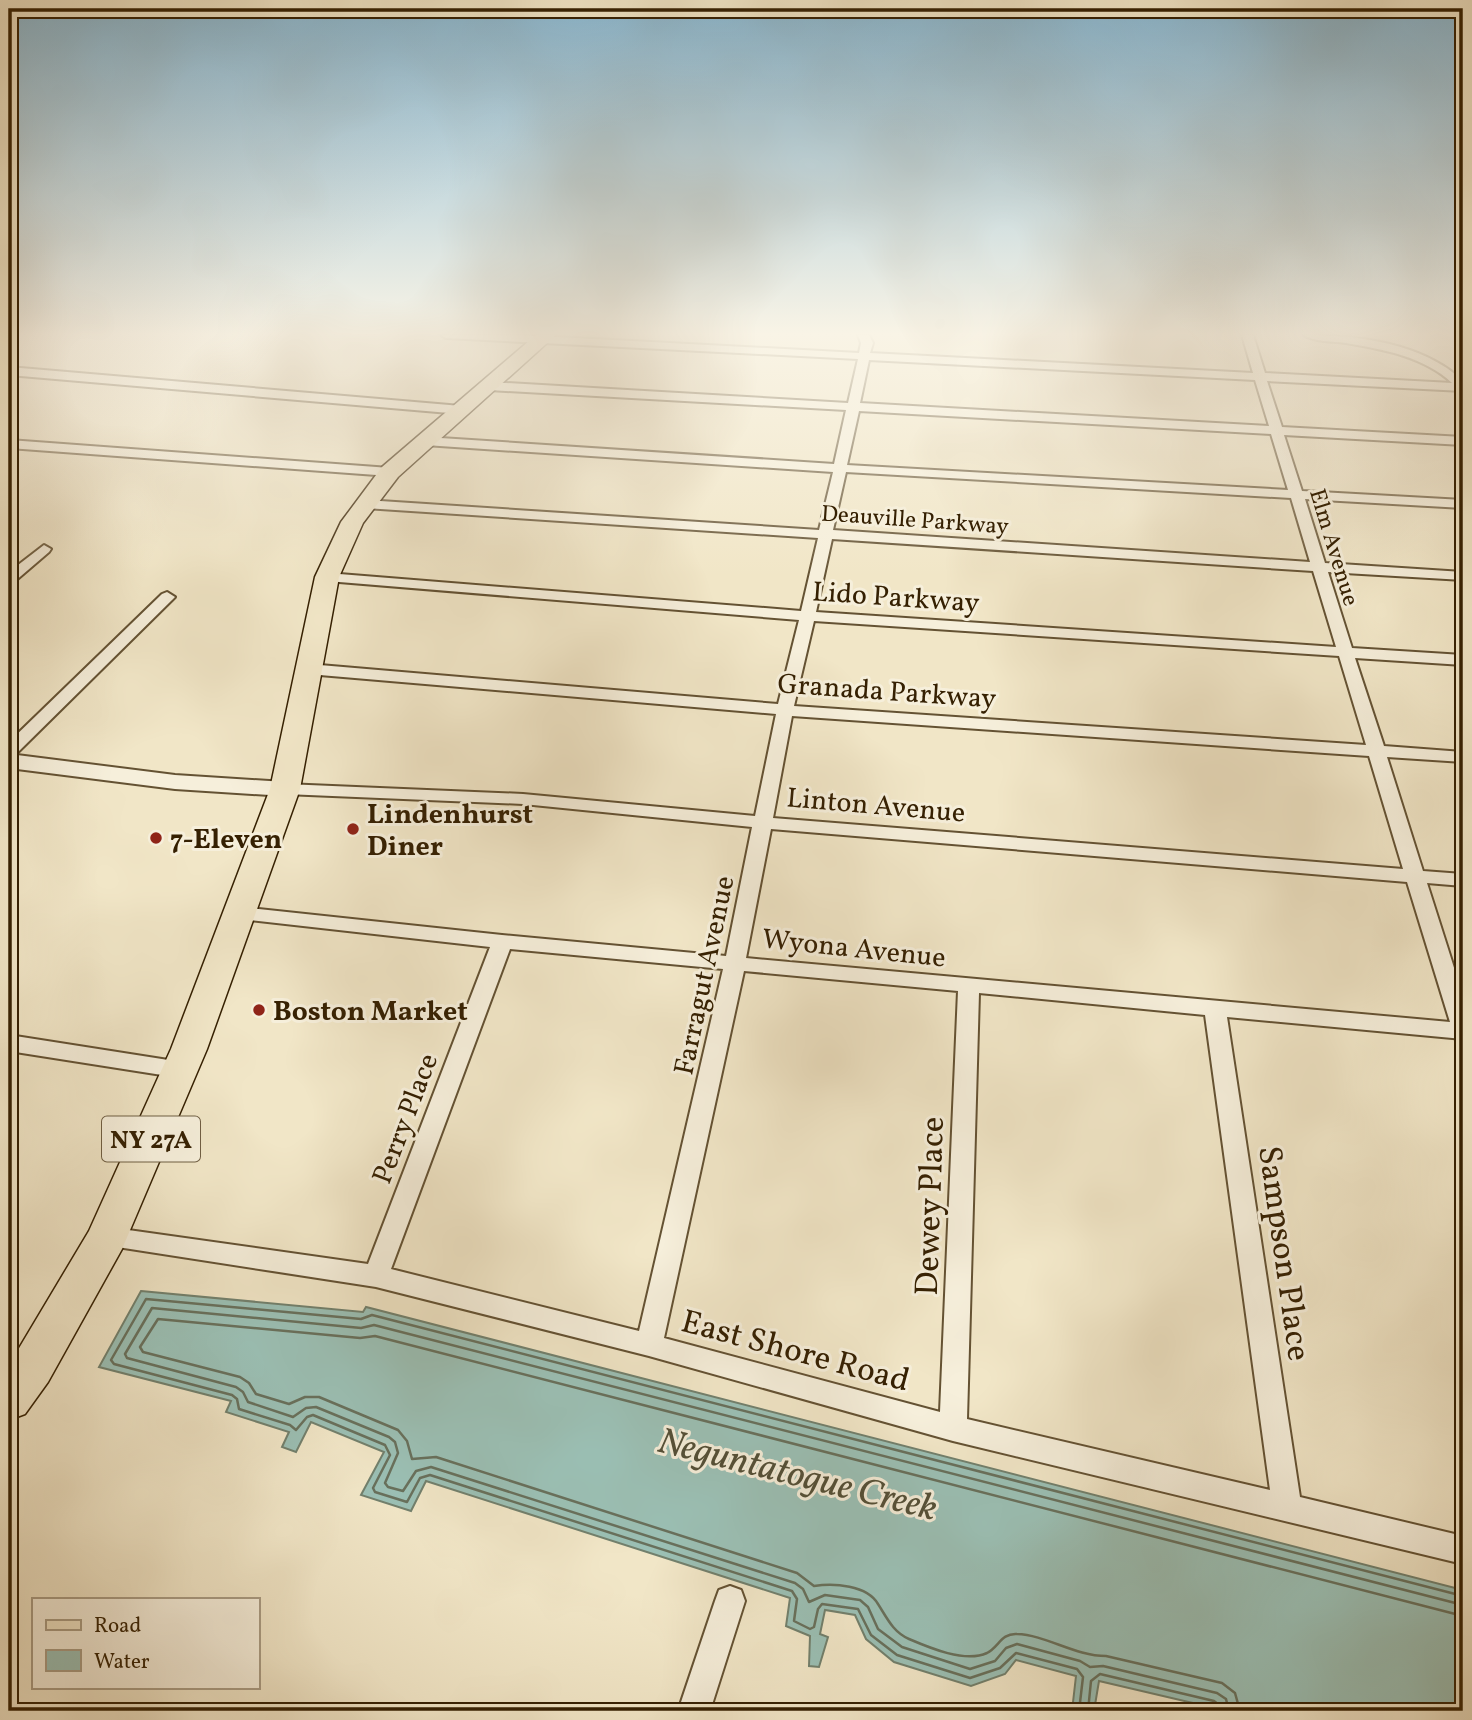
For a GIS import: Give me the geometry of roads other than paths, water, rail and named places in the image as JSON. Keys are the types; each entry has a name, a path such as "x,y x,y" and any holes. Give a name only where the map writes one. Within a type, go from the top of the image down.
{"main road":[{"name":"NY 27A","path":"9,1400 32,1368 107,1237 181,1070 285,789 327,578 352,522 390,472 455,415"}],"street":[{"name":"Farragut Avenue","path":"649,1345 735,964 785,710 852,415"},
{"path":"994,415 1463,441"},
{"name":"Elm Avenue","path":"1272,415 1463,1031"},
{"path":"425,441 1463,504"},
{"path":"9,444 390,472"},
{"name":"Deauville Parkway","path":"365,504 1463,576"},
{"path":"9,579 44,549"},
{"name":"Lido Parkway","path":"327,578 808,616 1463,660"},
{"path":"9,751 166,597"},
{"name":"Granada Parkway","path":"308,669 785,710 1463,757"},
{"path":"9,761 175,782 285,789"},
{"name":"Linton Avenue","path":"285,789 523,799 764,823 1463,880"},
{"name":"Wyona Avenue","path":"240,913 502,943 1463,1031"},
{"name":"Perry Place","path":"376,1276 502,943"},
{"name":"Dewey Place","path":"953,1428 969,986"},
{"name":"Sampson Place","path":"1215,1008 1287,1507"},
{"path":"9,1043 181,1070"},
{"name":"East Shore Road","path":"107,1237 376,1276 649,1345 953,1428 1463,1550"},
{"path":"694,1711 730,1601"}],"water":[{"name":"Neguntatogue Creek","path":"141,1291 363,1312 366,1307 1463,1590 1463,1711 1227,1711 1099,1681 1094,1711 1072,1711 1076,1676 1016,1660 1005,1674 971,1686 894,1662 866,1639 855,1615 825,1610 820,1634 828,1637 819,1667 809,1666 810,1636 786,1626 790,1598 426,1481 411,1511 361,1495 384,1452 311,1422 296,1452 282,1447 289,1432 226,1412 231,1401 99,1367"}],"place":[{"name":"Lindenhurst Diner","path":"353,829"},
{"name":"7-Eleven","path":"156,838"},
{"name":"Boston Market","path":"259,1010"}]}
